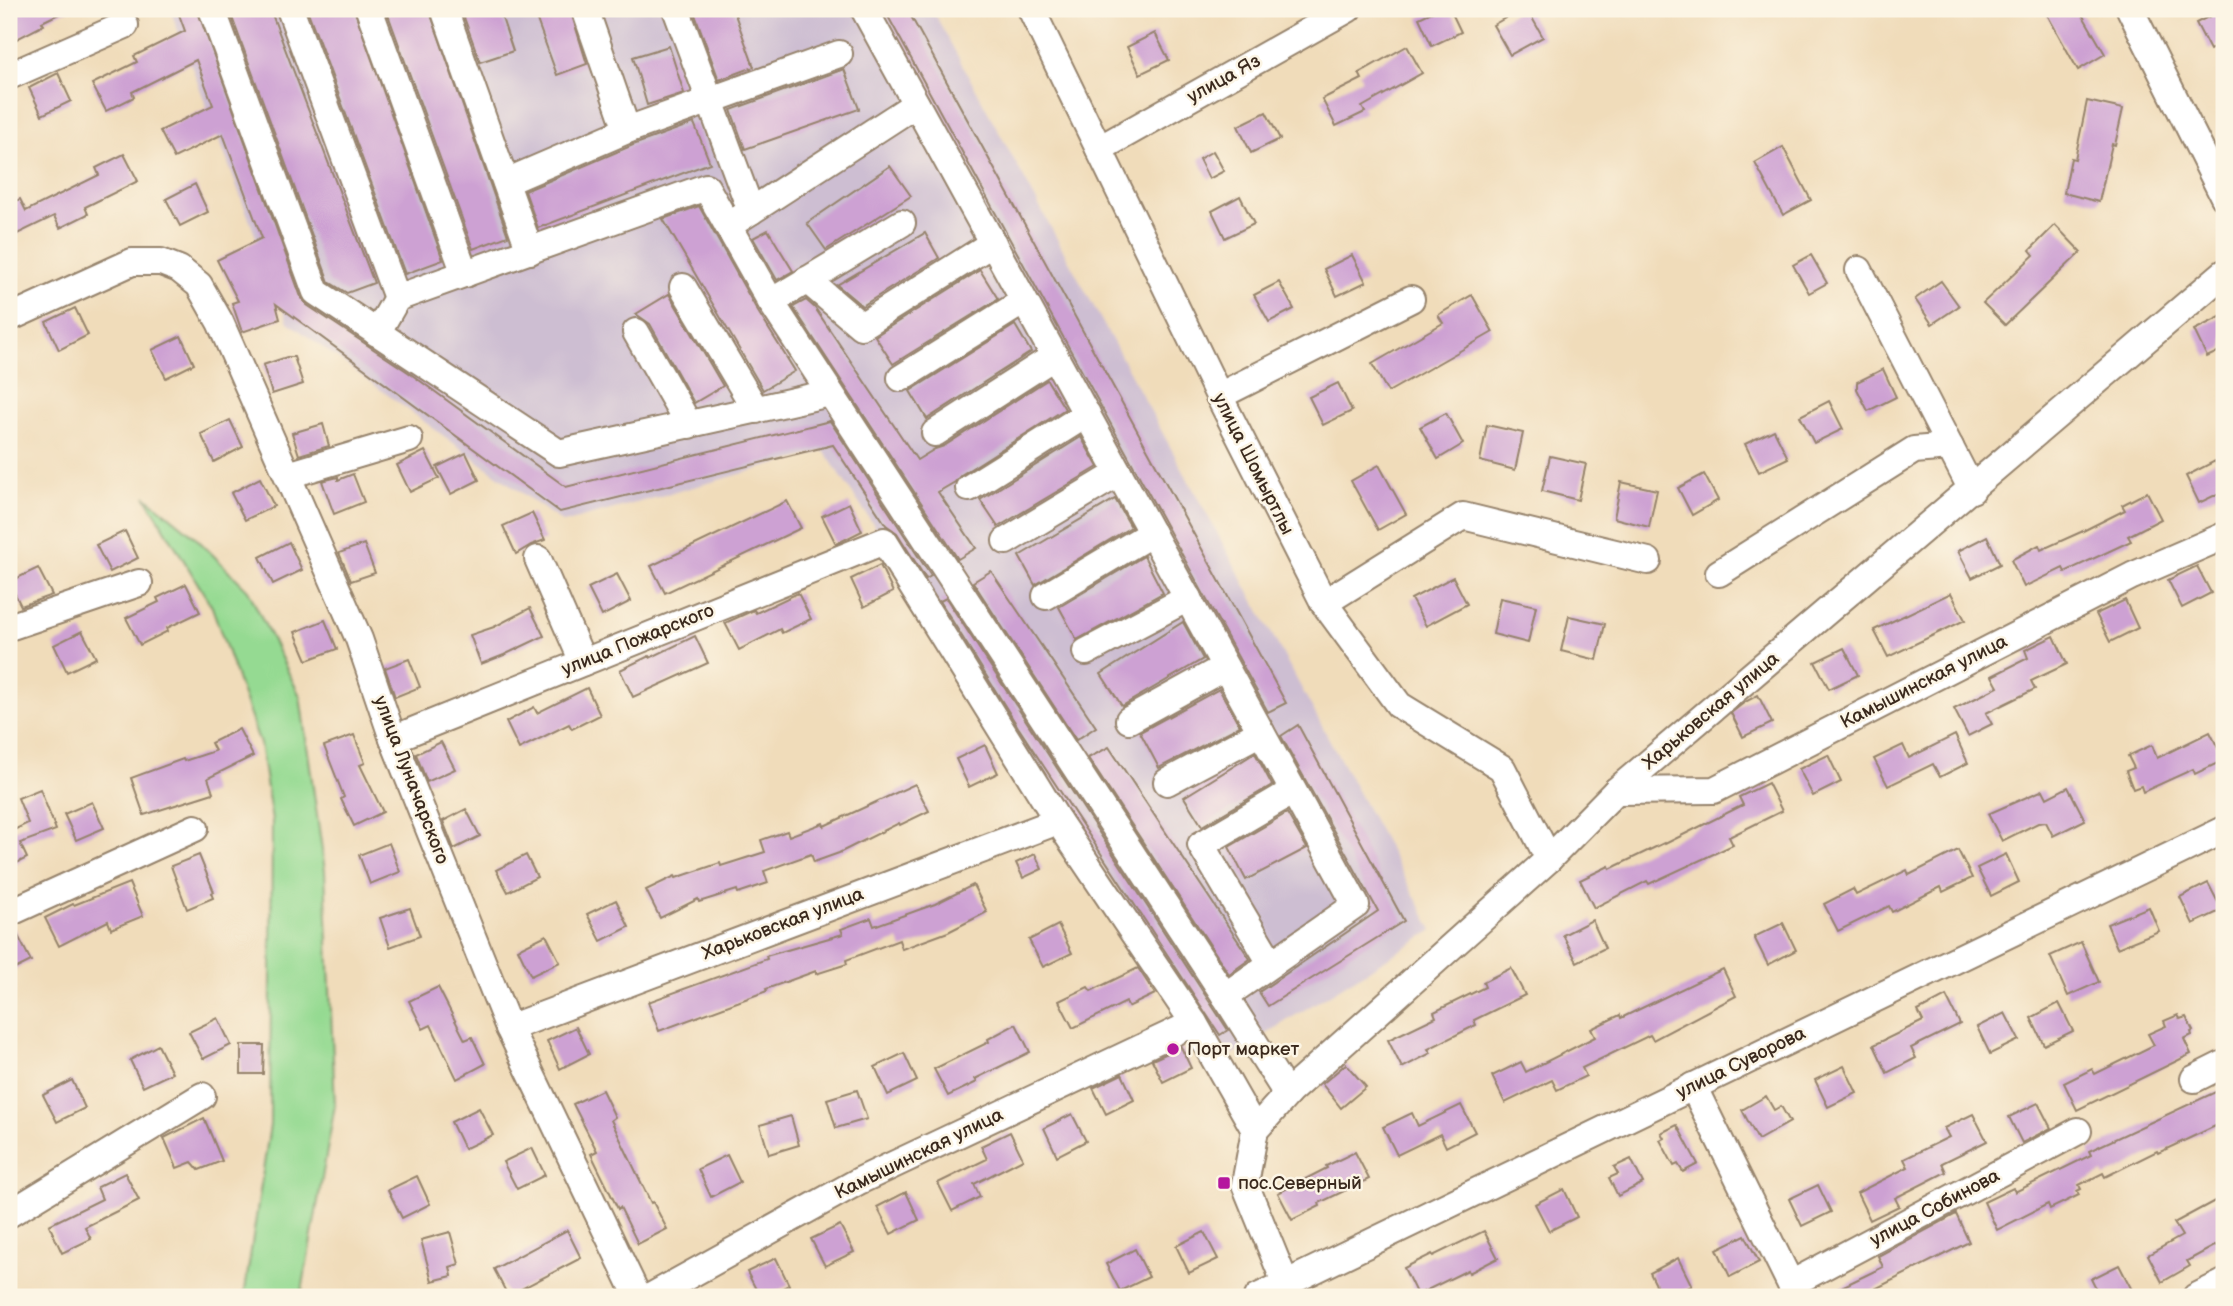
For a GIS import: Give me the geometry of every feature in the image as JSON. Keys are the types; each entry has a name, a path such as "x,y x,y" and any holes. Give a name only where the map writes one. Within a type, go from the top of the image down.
{"street":[{"path":"212,9 316,292 559,453 830,393"},
{"path":"290,9 397,298"},
{"path":"369,9 465,274"},
{"path":"444,9 530,251"},
{"path":"585,9 627,130"},
{"path":"677,9 751,211"},
{"path":"864,9 1356,905 1225,996"},
{"name":"улица Шомыртлы","path":"1031,9 1219,396 1324,603 1399,705 1502,768 1549,859"},
{"name":"улица Яз","path":"1100,149 1348,9"},
{"path":"2130,9 2224,197"},
{"path":"9,76 125,25"},
{"path":"506,182 627,130 839,54"},
{"path":"728,226 916,104"},
{"path":"377,333 397,298 706,187 771,302 1287,1094"},
{"path":"771,302 902,223"},
{"path":"807,280 860,326 993,243"},
{"name":"улица Луначарского","path":"9,318 132,262 161,262 179,269 199,285 220,322 359,639 393,739 509,1028 638,1297"},
{"path":"1859,270 1972,490"},
{"name":"Харьковская улица","path":"1255,1130 1287,1094 1549,859 1616,791 2224,274"},
{"path":"683,287 756,410"},
{"path":"1219,396 1411,299"},
{"path":"901,378 1024,300"},
{"path":"636,332 689,425"},
{"path":"935,433 1055,356"},
{"path":"969,488 1087,414"},
{"path":"288,475 409,439"},
{"path":"1719,573 1914,450 1950,447"},
{"path":"1006,541 1119,473"},
{"path":"1324,603 1463,516 1648,561"},
{"path":"1046,596 1152,533"},
{"name":"Камышинская улица","path":"1616,791 1714,790 2132,576 2224,536"},
{"name":"улица Пожарского","path":"393,739 884,541 1058,821"},
{"path":"538,559 583,662"},
{"path":"9,627 139,583"},
{"path":"1086,652 1188,598"},
{"path":"1129,720 1225,667"},
{"path":"1167,782 1261,732"},
{"path":"1271,963 1201,845 1293,791"},
{"path":"1058,821 1195,1023 1255,1130 1245,1184 1288,1291"},
{"name":"Харьковская улица","path":"509,1028 1058,821"},
{"path":"9,913 195,828"},
{"name":"улица Суворова","path":"1258,1297 1288,1291 1693,1086 2224,830"},
{"name":"Камышинская улица","path":"650,1297 859,1181 1195,1023"},
{"path":"2194,1079 2224,1064"},
{"name":"улица Собинова","path":"1693,1086 1794,1291 2078,1131"},
{"path":"9,1214 202,1096"},
{"path":"2196,1297 2224,1283"}],"shaded area":[{"path":"170,9 932,9 1433,930 1230,1056 824,451 563,523 288,322"}],"green space":[{"path":"145,496 193,535 248,590 300,696 325,871 335,1105 301,1297 244,1297 270,1125 272,821 260,744 212,607"}],"building":[{"path":"9,9 69,9 42,22 44,25 15,40 9,27"},
{"path":"177,9 197,9 301,297 307,305 408,372 566,487 830,421 931,576 926,579 897,533 886,525 833,445 560,512 276,304 280,319 242,332 232,303 238,301 217,260 262,238 223,134 174,158 160,131 213,105 196,60 132,92 134,97 106,111 92,84 137,62 134,56 185,31"},
{"path":"229,9 270,9 374,283 347,293 329,282"},
{"path":"307,9 354,9 443,260 405,274"},
{"path":"386,9 429,9 508,236 473,249"},
{"path":"461,9 499,9 513,51 480,62"},
{"path":"533,9 570,9 587,64 557,75"},
{"path":"693,9 733,9 754,67 719,80"},
{"path":"884,9 907,9 1286,703 1268,712"},
{"path":"1438,9 1450,9 1461,32 1432,46 1419,18"},
{"path":"1521,9 1527,9 1543,37 1510,55 1493,25"},
{"path":"2044,9 2079,9 2105,54 2078,70"},
{"path":"2224,9 2224,43 2210,50 2196,23"},
{"path":"1155,33 1169,60 1140,74 1127,47"},
{"path":"669,46 684,93 647,105 633,57"},
{"path":"1407,46 1422,73 1362,107 1365,112 1336,126 1322,99 1362,79 1359,73"},
{"path":"844,69 859,109 745,149 731,110"},
{"path":"58,73 71,101 42,115 29,88"},
{"path":"2087,101 2123,109 2099,202 2064,193 2071,158 2075,159"},
{"path":"1266,112 1280,139 1251,153 1238,126"},
{"path":"694,123 710,163 538,228 525,191 633,145"},
{"path":"1783,147 1811,200 1783,215 1755,163"},
{"path":"1213,151 1224,171 1209,179 1199,159"},
{"path":"124,154 138,181 85,207 88,214 60,228 54,216 9,238 9,204 20,199 26,211 99,175 96,168"},
{"path":"890,166 911,196 826,250 807,223"},
{"path":"195,184 208,212 180,226 166,199"},
{"path":"1240,196 1254,224 1225,238 1212,211"},
{"path":"699,206 757,310 795,371 763,390 663,219"},
{"path":"2055,225 2081,252 2005,325 1983,303 2034,255 2030,250"},
{"path":"768,230 793,271 777,280 753,238"},
{"path":"925,233 939,258 862,306 837,285"},
{"path":"1352,255 1366,282 1337,296 1324,269"},
{"path":"1811,255 1827,283 1809,293 1793,265"},
{"path":"980,270 998,299 893,364 875,336"},
{"path":"1941,281 1959,306 1932,324 1915,299"},
{"path":"1279,282 1294,309 1269,322 1254,295"},
{"path":"669,294 723,386 694,403 650,324 636,314"},
{"path":"1472,295 1493,332 1388,392 1372,364 1443,323 1438,315"},
{"path":"806,300 815,308 917,460 944,446 1047,380 1065,409 938,492 976,548 958,559 793,307"},
{"path":"75,308 88,335 59,350 46,322"},
{"path":"2224,315 2224,349 2207,357 2194,330"},
{"path":"1015,325 1031,352 927,419 910,391"},
{"path":"181,336 194,364 166,378 152,350"},
{"path":"294,357 303,384 272,394 263,365"},
{"path":"1883,369 1896,397 1868,411 1857,389 1857,382"},
{"path":"1338,383 1352,411 1323,425 1309,397"},
{"path":"1829,401 1843,429 1814,443 1800,416"},
{"path":"1446,413 1463,444 1438,459 1420,427"},
{"path":"230,420 243,447 214,462 201,434"},
{"path":"323,424 329,446 299,455 292,433"},
{"path":"1487,425 1523,433 1515,470 1480,461"},
{"path":"1774,430 1788,458 1759,472 1745,444"},
{"path":"1081,437 1098,467 998,527 980,500"},
{"path":"425,451 439,478 410,492 397,465"},
{"path":"466,453 479,480 451,494 437,467"},
{"path":"1550,456 1586,464 1578,500 1542,491"},
{"path":"2215,461 2224,481 2224,491 2199,503 2186,476"},
{"path":"1379,465 1406,514 1378,530 1351,481"},
{"path":"353,474 364,502 334,514 322,481 338,477 338,480"},
{"path":"1704,474 1718,500 1692,515 1678,488"},
{"path":"260,478 274,506 245,520 231,493"},
{"path":"1621,482 1657,490 1649,527 1614,518"},
{"path":"2147,492 2161,519 2128,536 2131,541 2065,572 2063,568 2024,587 2011,560 2039,545 2041,550 2125,510 2122,505"},
{"path":"1115,499 1131,527 1035,585 1019,556"},
{"path":"787,501 801,528 665,593 651,566"},
{"path":"849,503 862,531 836,544 822,516"},
{"path":"532,513 545,540 516,554 503,526"},
{"path":"125,531 138,558 110,572 96,545"},
{"path":"1987,536 2000,564 1972,578 1958,551"},
{"path":"289,542 302,570 273,584 260,557"},
{"path":"364,544 375,573 351,581 339,553"},
{"path":"1144,556 1163,593 1077,640 1059,607"},
{"path":"880,565 893,592 864,607 851,579"},
{"path":"2197,566 2211,593 2182,608 2168,580"},
{"path":"38,568 52,595 21,606 9,582"},
{"path":"991,571 1096,727 1076,740 973,582"},
{"path":"617,574 631,601 602,616 588,588"},
{"path":"1453,577 1467,604 1426,626 1411,599"},
{"path":"186,584 200,612 140,645 126,618 159,602 157,598"},
{"path":"798,593 811,619 782,633 780,629 739,650 725,623 754,610 756,613"},
{"path":"1951,593 1965,620 1888,657 1874,630"},
{"path":"946,598 1228,1030 1220,1035 1018,727 940,601"},
{"path":"1500,598 1536,606 1528,643 1493,634"},
{"path":"2125,600 2138,628 2110,642 2096,614"},
{"path":"530,608 544,636 481,664 470,635 494,627"},
{"path":"1569,616 1605,624 1597,660 1561,651"},
{"path":"325,620 337,649 307,660 295,632"},
{"path":"1183,622 1203,659 1122,706 1101,674"},
{"path":"82,631 96,658 67,672 54,645"},
{"path":"695,636 708,663 633,697 620,670"},
{"path":"2054,636 2067,664 2031,681 2035,689 1986,713 1992,724 1968,736 1954,709 1998,687 1992,676 2028,658 2025,650"},
{"path":"1844,648 1858,675 1829,689 1815,662"},
{"path":"409,659 420,687 395,697 385,668"},
{"path":"587,688 600,715 572,729 569,724 519,749 506,722 534,707 537,713"},
{"path":"1219,689 1240,726 1159,768 1140,732"},
{"path":"1758,695 1772,723 1743,737 1731,713"},
{"path":"1298,725 1404,921 1268,1006 1259,992 1378,911 1281,736"},
{"path":"239,729 253,756 208,778 213,793 144,815 131,778 183,759 184,761 215,751 211,743"},
{"path":"2210,732 2224,760 2195,774 2193,769 2143,792 2141,786 2133,789 2126,771 2134,768 2128,756 2152,745 2157,758"},
{"path":"354,735 365,763 360,765 383,812 354,826 341,799 344,797 324,746"},
{"path":"1955,735 1968,763 1940,777 1933,764 1888,786 1874,759 1903,745 1909,758"},
{"path":"441,742 455,769 427,782 416,754"},
{"path":"985,745 998,773 969,787 956,759"},
{"path":"1109,747 1250,959 1229,974 1088,758"},
{"path":"1255,753 1272,785 1202,826 1184,797"},
{"path":"1828,755 1841,782 1813,796 1799,769"},
{"path":"1768,783 1782,811 1729,837 1733,845 1649,884 1647,881 1594,908 1580,880 1665,844 1743,805 1739,797"},
{"path":"915,784 929,811 839,853 814,862 811,854 764,871 768,883 699,902 698,899 660,918 646,890 675,876 676,878 720,863 721,866 765,852 761,840 787,831 789,836 823,823 824,826"},
{"path":"2068,787 2085,820 2053,836 2046,822 2038,823 2002,841 1988,814 2043,790 2047,798"},
{"path":"40,789 56,830 20,843 27,858 9,867 9,820 14,830 28,823 18,798"},
{"path":"92,802 104,828 76,840 64,814"},
{"path":"466,809 480,836 454,849 443,821"},
{"path":"1287,813 1307,848 1246,880 1229,847"},
{"path":"389,843 400,872 370,884 359,855"},
{"path":"1958,850 1972,878 1943,892 1941,887 1892,912 1889,906 1838,931 1824,904 1853,889 1856,895 1907,870 1909,875"},
{"path":"1035,854 1042,869 1023,878 1016,863"},
{"path":"2006,854 2019,882 1991,896 1977,868"},
{"path":"199,855 214,892 211,893 213,898 187,909 171,866"},
{"path":"526,855 537,877 508,892 496,870"},
{"path":"129,883 143,916 111,929 108,921 59,946 45,918 73,904"},
{"path":"2208,883 2222,910 2193,924 2180,897"},
{"path":"973,885 987,912 948,932 902,949 899,940 846,960 847,964 816,974 816,971 659,1031 648,1002 767,959 766,956 843,934 841,929 871,918 874,926 935,904"},
{"path":"616,900 629,927 601,941 587,914"},
{"path":"2149,907 2159,931 2117,948 2107,924"},
{"path":"410,908 420,936 390,947 380,918"},
{"path":"1592,920 1605,948 1577,962 1563,935"},
{"path":"1783,923 1796,950 1768,965 1754,937"},
{"path":"1058,925 1072,953 1043,967 1029,940"},
{"path":"14,928 31,961 9,972 9,929"},
{"path":"546,935 560,962 531,976 518,949"},
{"path":"2081,942 2099,982 2068,996 2050,956"},
{"path":"1138,968 1155,994 1128,1007 1126,1002 1073,1028 1059,1001 1088,987 1091,991"},
{"path":"1511,968 1525,995 1474,1020 1476,1025 1428,1049 1431,1053 1402,1068 1388,1040 1436,1017 1434,1012 1485,987 1483,982"},
{"path":"1723,969 1736,996 1653,1040 1650,1035 1582,1068 1586,1076 1557,1090 1552,1080 1505,1103 1492,1076 1521,1062 1526,1072 1595,1037 1591,1029 1620,1015 1621,1018"},
{"path":"438,987 465,1040 472,1037 485,1064 457,1079 431,1025 423,1029 409,1001"},
{"path":"1946,996 1960,1024 1911,1048 1916,1058 1887,1073 1874,1045 1923,1021 1918,1011"},
{"path":"2059,1003 2073,1031 2044,1045 2031,1018"},
{"path":"2005,1013 2019,1040 1990,1054 1977,1027"},
{"path":"2178,1015 2180,1019 2186,1017 2193,1031 2192,1035 2184,1039 2191,1054 2077,1110 2064,1083 2092,1069 2095,1074 2154,1045 2148,1034 2166,1026 2164,1021"},
{"path":"218,1018 231,1045 203,1059 189,1032"},
{"path":"1016,1024 1030,1052 975,1079 977,1082 948,1096 934,1069 989,1042 988,1039"},
{"path":"576,1027 589,1054 560,1069 547,1041"},
{"path":"158,1045 172,1073 143,1087 130,1060"},
{"path":"241,1045 264,1045 263,1074 241,1074"},
{"path":"1181,1047 1191,1068 1163,1082 1152,1060"},
{"path":"904,1053 917,1081 888,1095 875,1067"},
{"path":"1346,1064 1366,1087 1341,1108 1322,1084"},
{"path":"1844,1066 1857,1093 1828,1107 1815,1080"},
{"path":"1122,1074 1134,1100 1106,1114 1093,1088"},
{"path":"72,1080 85,1108 57,1122 43,1095"},
{"path":"2224,1088 2224,1122 2105,1177 2103,1173 2079,1185 2079,1195 2050,1209 2048,1204 1997,1230 1984,1202 2013,1188 2015,1192 2091,1155 2089,1151"},
{"path":"602,1090 615,1117 611,1120 651,1203 653,1202 667,1229 638,1244 591,1154 597,1151 573,1104"},
{"path":"857,1090 867,1119 836,1128 827,1099"},
{"path":"1766,1096 1774,1110 1781,1106 1790,1122 1758,1140 1742,1110"},
{"path":"2038,1103 2051,1128 2022,1143 2009,1117"},
{"path":"1461,1105 1475,1132 1446,1147 1440,1134 1397,1155 1383,1127 1412,1113 1418,1126"},
{"path":"479,1108 493,1135 464,1149 451,1122"},
{"path":"1072,1114 1086,1141 1057,1156 1044,1128"},
{"path":"1973,1114 1987,1141 1942,1163 1946,1172 1895,1198 1899,1206 1870,1220 1857,1193 1908,1167 1904,1159 1949,1137 1944,1128"},
{"path":"791,1116 799,1145 769,1154 760,1125"},
{"path":"204,1118 222,1161 199,1170 192,1162 177,1168 164,1138"},
{"path":"1677,1125 1698,1164 1683,1172 1678,1164 1674,1166 1660,1140 1664,1138 1661,1133"},
{"path":"1010,1132 1023,1159 974,1184 980,1197 952,1211 938,1183 987,1159 981,1146"},
{"path":"532,1148 545,1175 517,1189 503,1162"},
{"path":"1355,1152 1369,1179 1319,1203 1320,1206 1292,1220 1278,1193"},
{"path":"727,1155 740,1182 711,1197 698,1169"},
{"path":"1631,1159 1643,1183 1618,1196 1609,1178 1618,1174 1614,1167"},
{"path":"125,1173 139,1200 85,1227 91,1239 62,1253 49,1225 102,1199 97,1187"},
{"path":"417,1176 430,1204 402,1218 388,1190"},
{"path":"1818,1185 1831,1212 1802,1226 1789,1199"},
{"path":"1564,1189 1577,1217 1549,1231 1535,1204"},
{"path":"906,1192 919,1220 891,1234 877,1207"},
{"path":"2224,1196 2224,1241 2187,1261 2190,1266 2162,1282 2148,1255 2182,1236 2174,1223"},
{"path":"1956,1214 1969,1242 1859,1297 1821,1297 1883,1267 1878,1256"},
{"path":"840,1225 854,1252 825,1266 811,1239"},
{"path":"567,1230 581,1258 508,1296 494,1269"},
{"path":"1484,1231 1498,1258 1417,1295 1404,1268"},
{"path":"450,1232 459,1264 450,1267 452,1276 432,1281 421,1240"},
{"path":"1204,1232 1218,1259 1189,1273 1176,1246"},
{"path":"1745,1235 1759,1262 1730,1277 1717,1249"},
{"path":"1135,1249 1149,1277 1120,1291 1106,1264"},
{"path":"776,1258 789,1285 760,1297 747,1272"},
{"path":"1678,1258 1692,1286 1662,1297 1650,1273"},
{"path":"2119,1265 2133,1292 2122,1297 2100,1297 2091,1279"}],"place":[{"name":"Порт маркет","path":"1173,1049"},
{"name":"пос.Северный","path":"1224,1183"}]}
